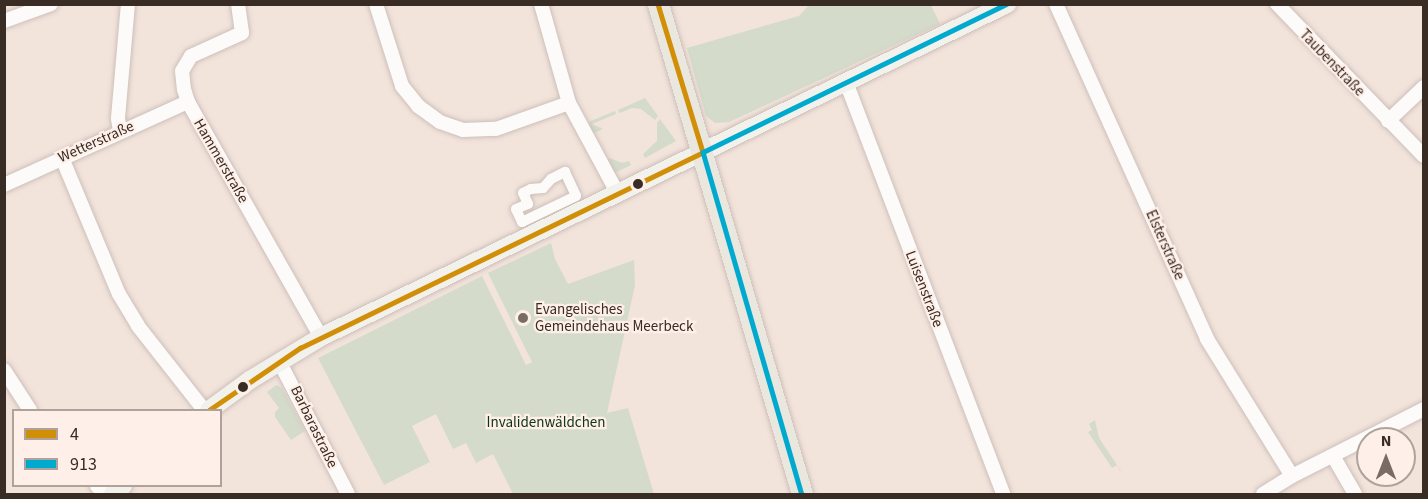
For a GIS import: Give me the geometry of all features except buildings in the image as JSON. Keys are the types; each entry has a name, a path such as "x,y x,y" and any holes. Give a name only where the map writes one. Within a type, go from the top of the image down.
{"main road":[{"path":"658,4 802,495"},
{"path":"212,409 279,361 321,337 1007,4"}],"street":[{"path":"4,21 51,4"},
{"path":"120,131 118,118 128,4"},
{"name":"Hammerstraße","path":"238,4 242,33 201,50 185,63 182,79 188,102 321,337"},
{"path":"376,4 396,74 402,86 418,106 440,122 463,130 496,129 569,103"},
{"path":"542,4 569,103 618,194"},
{"name":"Elsterstraße","path":"1056,4 1207,339 1292,476"},
{"name":"Taubenstraße","path":"1277,4 1424,156"},
{"name":"Luisenstraße","path":"846,82 1003,495"},
{"path":"1388,121 1424,87"},
{"name":"Wetterstraße","path":"4,185 188,102"},
{"path":"62,158 119,294 138,326 202,409"},
{"path":"565,172 576,196 522,222 516,209 528,204 523,193 543,188 551,179 565,172"},
{"name":"Barbarastraße","path":"279,361 348,495"},
{"path":"4,370 29,409"},
{"path":"1263,495 1292,476 1424,409"},
{"path":"1333,456 1355,495"}],"green space":[{"path":"809,5 931,5 940,24 729,122 715,123 706,116 687,48 799,16"},
{"path":"645,98 658,116 655,120 641,109 632,108 620,113 618,110"},
{"path":"615,111 616,114 592,124 603,129 592,134 586,123"},
{"path":"660,119 676,141 645,158 643,154 657,141 657,123"},
{"path":"610,158 622,163 629,161 631,165 612,174 605,161"},
{"name":"Invalidenwäldchen","path":"551,243 555,259 568,284 634,260 635,285 607,413 628,408 654,494 513,494 493,454 476,463 466,443 453,449 436,414 412,426 430,462 384,485 318,358 482,276 526,365 532,362 488,273"},
{"path":"276,385 282,388 305,431 291,440 275,417 275,412 279,408 267,392"},
{"path":"1095,420 1099,438 1117,465 1112,468 1088,432 1092,430 1089,424"}],"transit line":[{"name":"4","path":"658,4 703,152"},
{"name":"913","path":"703,152 1006,4"},
{"name":"4","path":"210,409 300,348 703,152"},
{"name":"913","path":"703,152 802,494"}],"place":[{"name":"Evangelisches Gemeindehaus Meerbeck","path":"523,318"}]}
